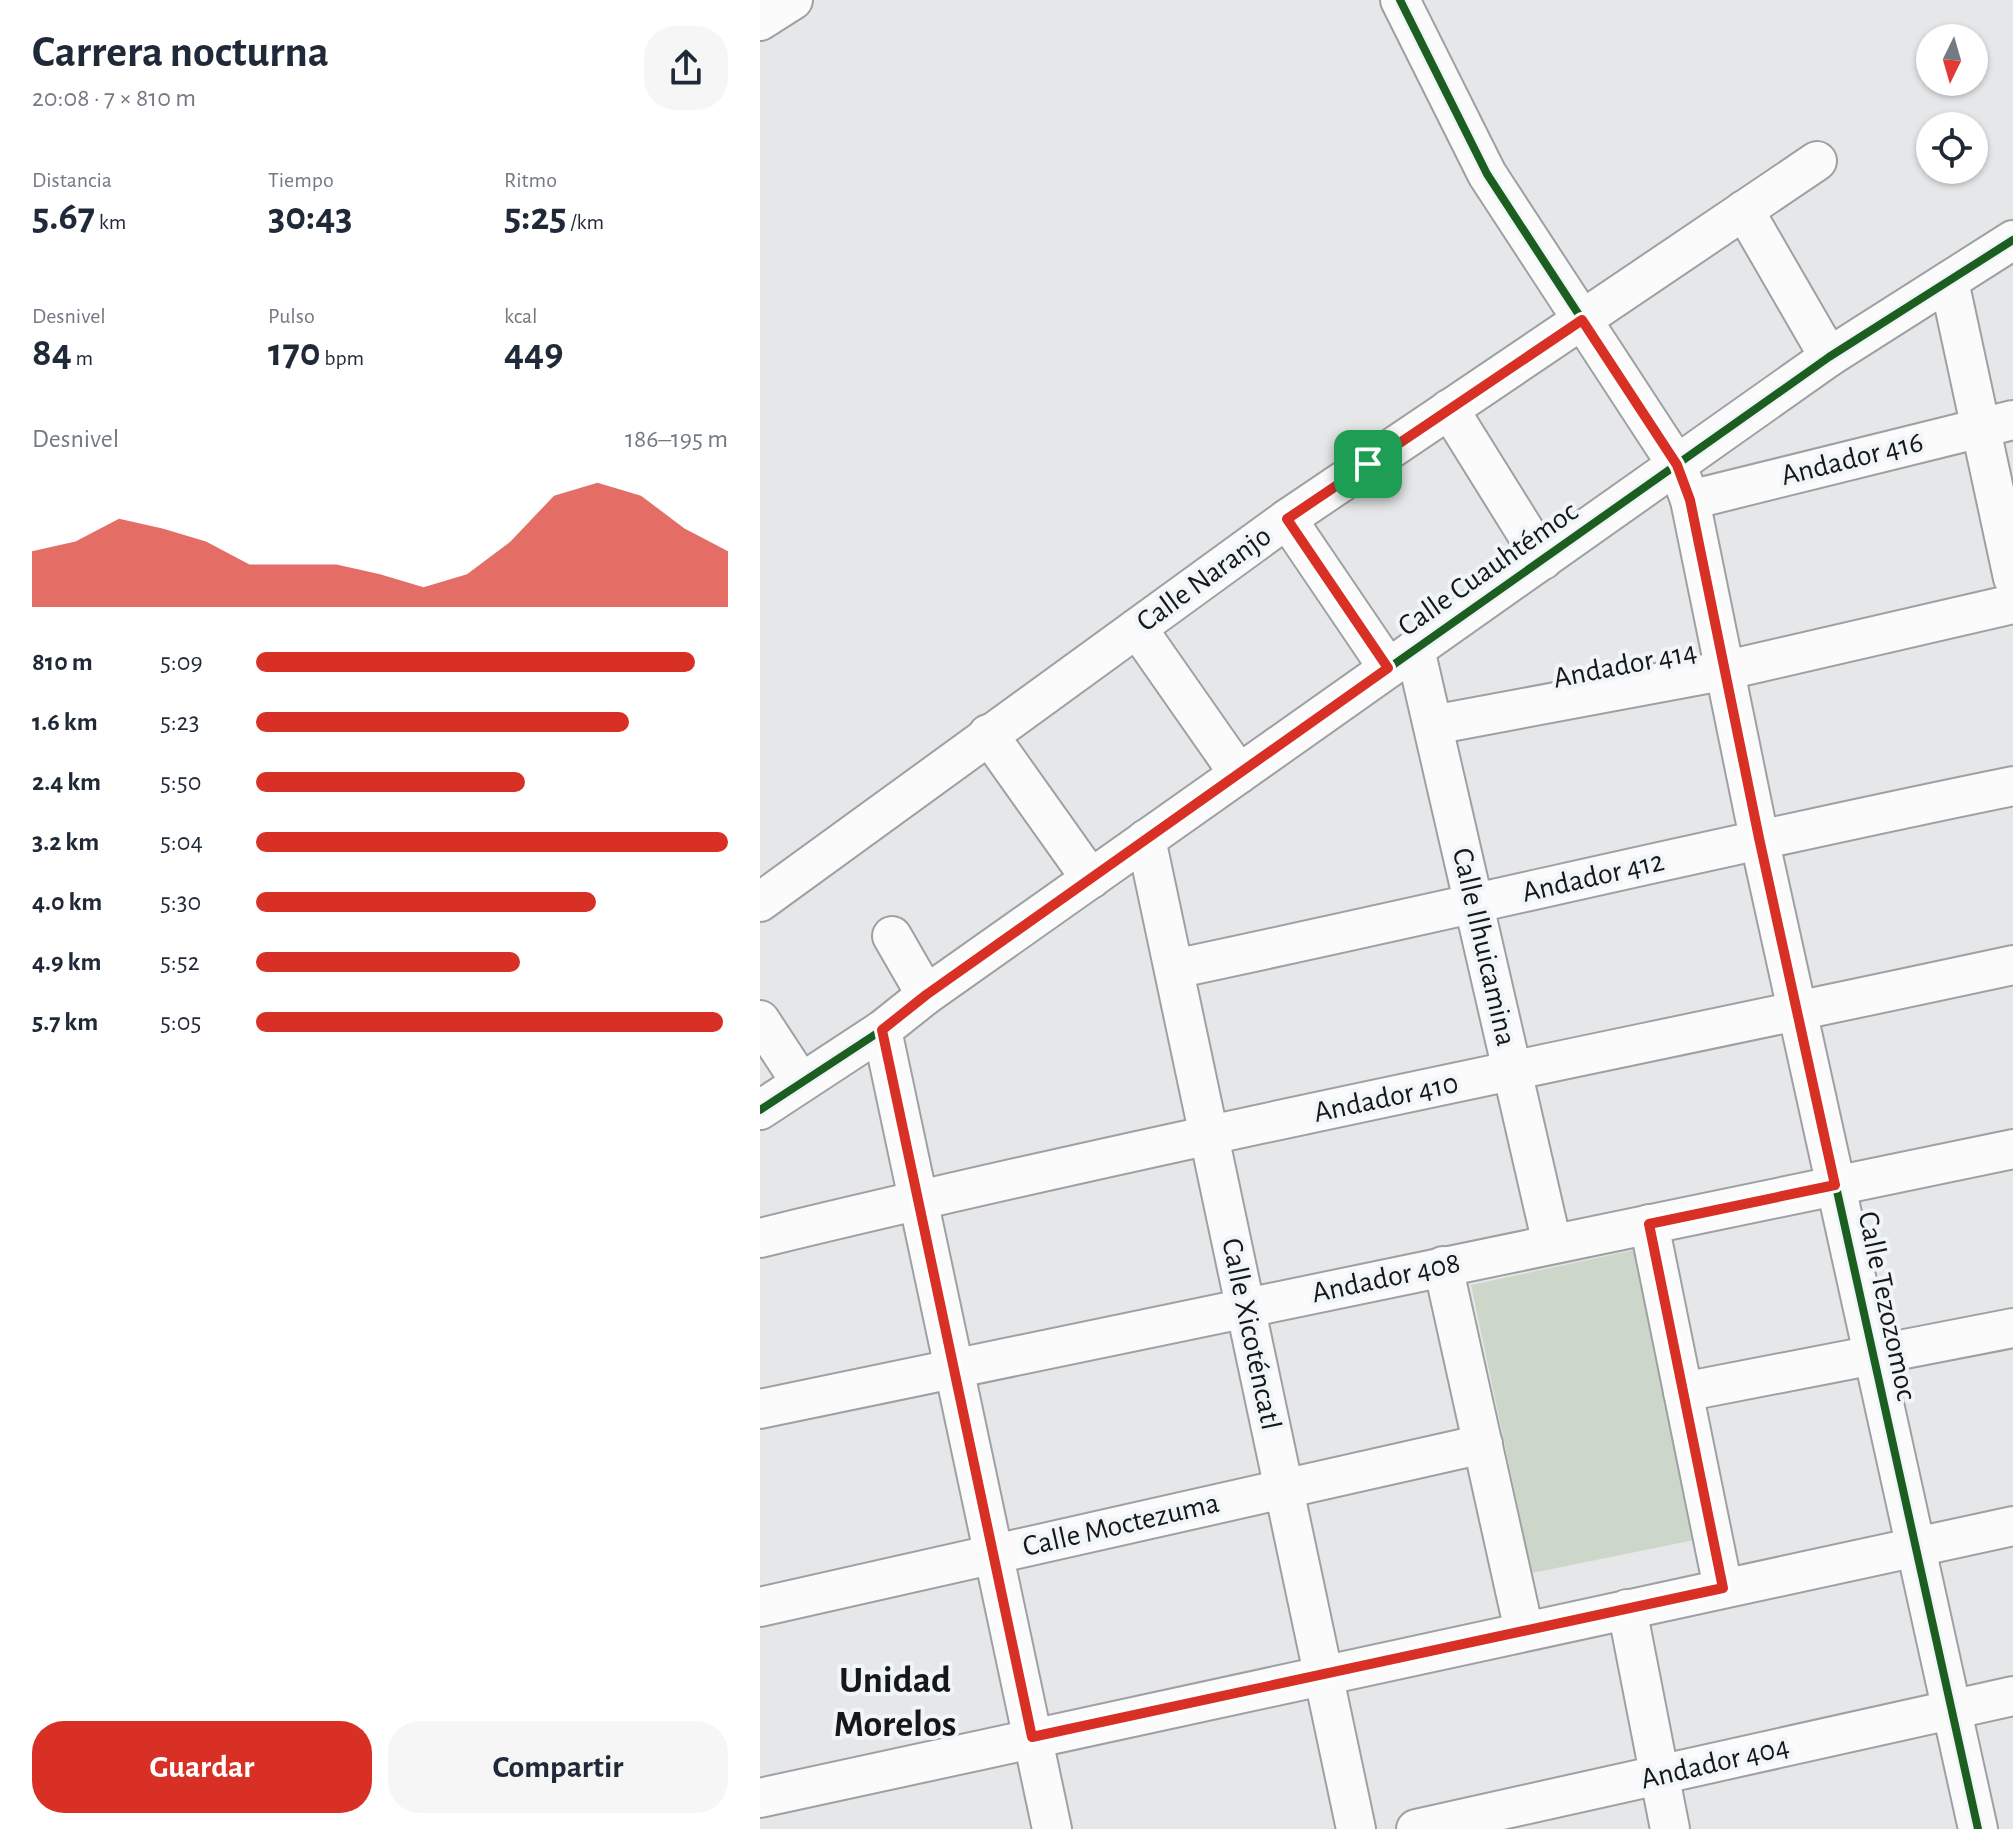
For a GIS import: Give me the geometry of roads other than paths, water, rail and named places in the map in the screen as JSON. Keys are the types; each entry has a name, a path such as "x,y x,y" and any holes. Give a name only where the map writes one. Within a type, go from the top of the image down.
{"street":[{"path":"760,21 793,0"},
{"name":"Calle Tezozomoc","path":"1400,0 1487,174 1677,465 1690,500 1759,838 1978,1829"},
{"name":"Calle Naranjo","path":"760,902 1287,519 1817,161"},
{"path":"1744,210 1829,357"},
{"name":"Calle Cuauhtémoc","path":"760,1110 882,1030 926,995 1829,357 2013,240"},
{"path":"1949,281 1997,424 2013,578"},
{"path":"1449,409 1543,560"},
{"name":"Andador 416","path":"1690,500 1997,424"},
{"path":"1287,519 1402,659"},
{"name":"Andador 414","path":"1433,725 1727,670 2013,604"},
{"path":"1137,628 1239,774"},
{"name":"Calle Ilhuicamina","path":"1402,659 1433,725 1552,1244"},
{"path":"988,734 1091,879"},
{"name":"Andador 412","path":"1174,969 1474,905 1759,838 2013,786"},
{"name":"Calle Xicoténcatl","path":"1146,839 1356,1829"},
{"path":"892,936 926,995"},
{"name":"Andador 410","path":"760,1238 918,1200 1512,1070 2013,965"},
{"path":"760,1020 800,1081"},
{"path":"882,1030 1052,1829"},
{"name":"Andador 408","path":"760,1409 2013,1149"},
{"path":"1649,1224 1723,1588"},
{"path":"1443,1266 1524,1631"},
{"path":"1683,1392 2013,1328"},
{"name":"Calle Moctezuma","path":"760,1607 1483,1444"},
{"path":"760,1798 2013,1526"},
{"path":"1627,1609 1670,1829"},
{"name":"Andador 404","path":"1416,1829 2013,1696"}],"district":[{"name":"Unidad Morelos","path":"895,1703"}]}
